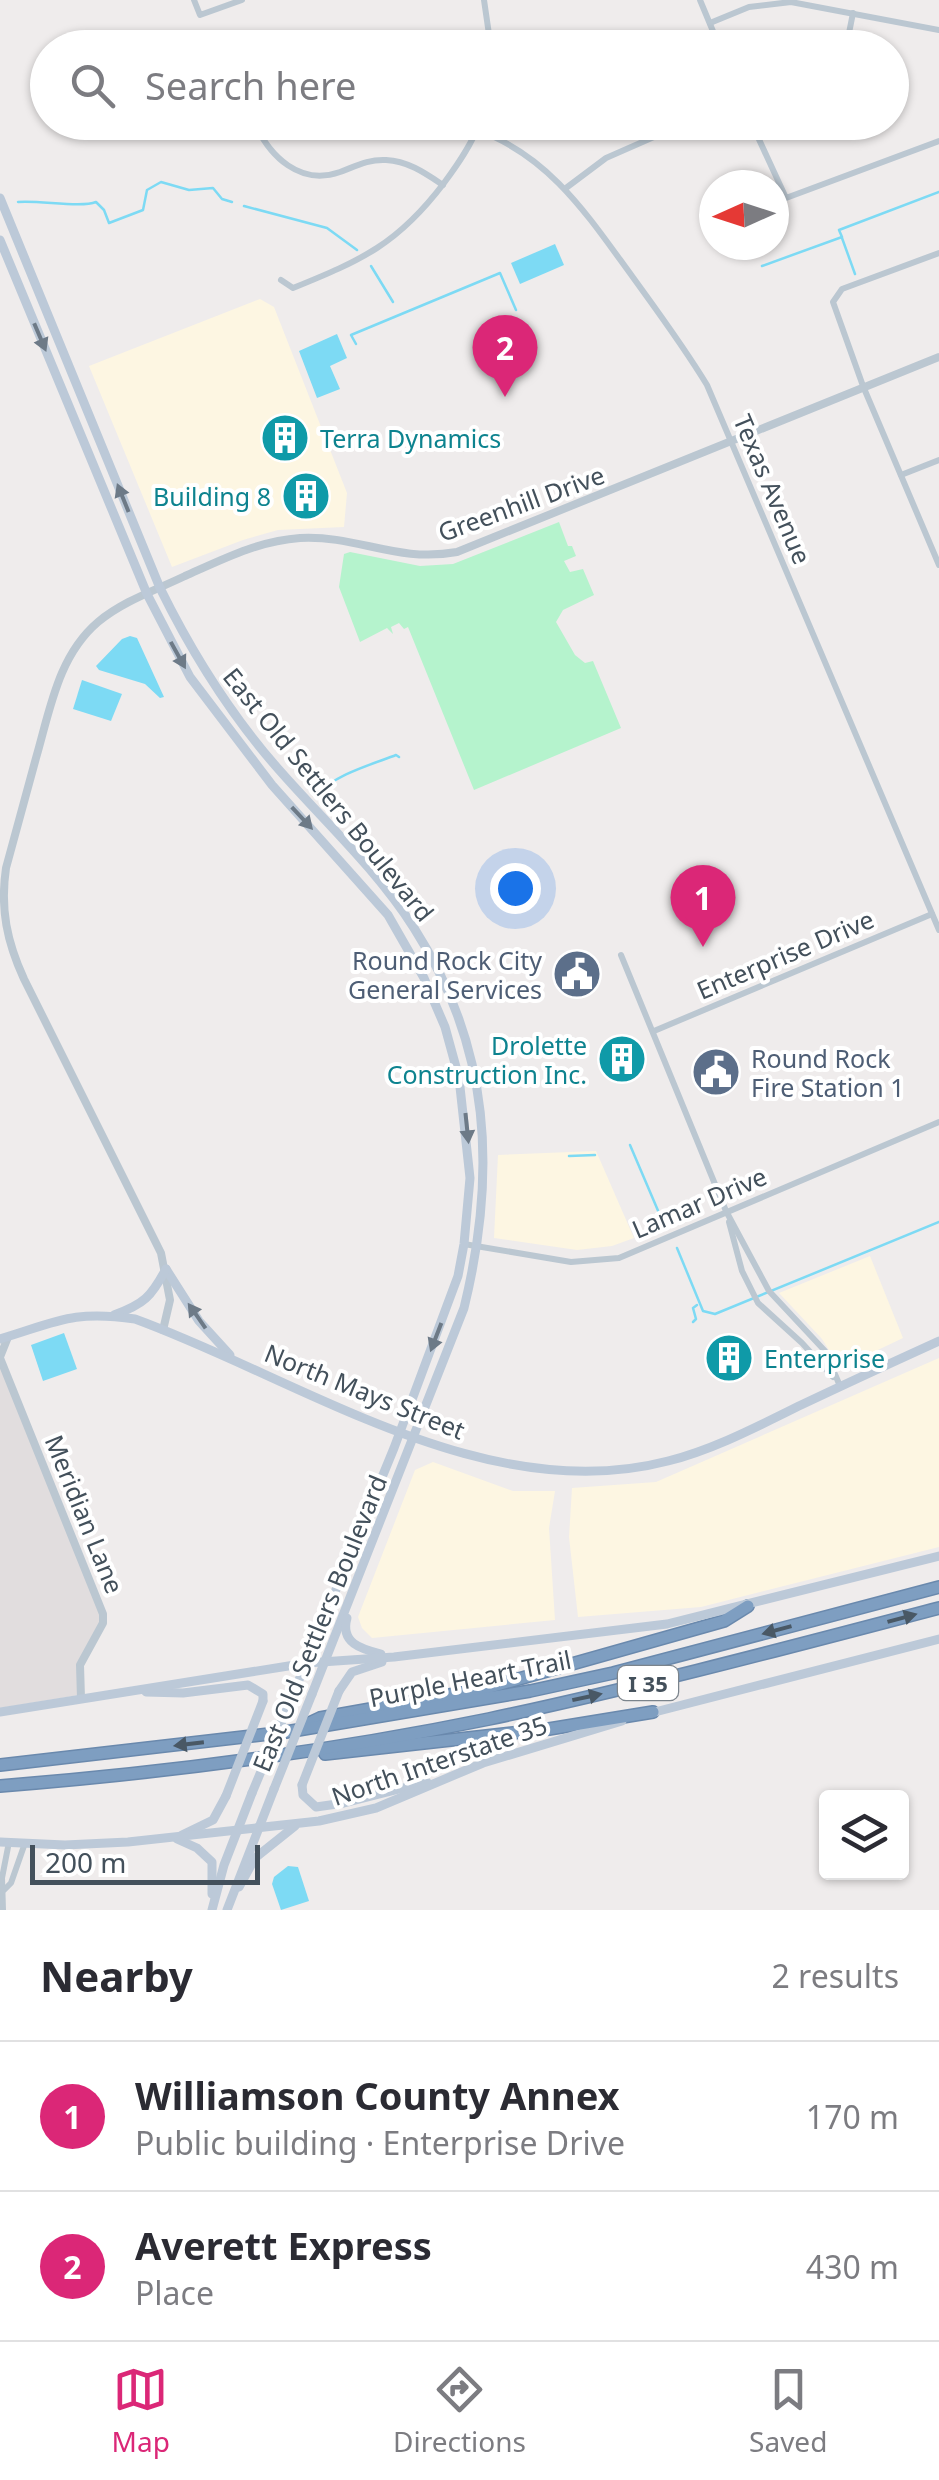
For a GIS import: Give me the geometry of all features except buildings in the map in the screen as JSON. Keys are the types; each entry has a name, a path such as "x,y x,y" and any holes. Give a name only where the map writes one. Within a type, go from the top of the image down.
{"highway":[{"name":"Purple Heart Trail","path":"0,1765 368,1720 596,1676 939,1588"},
{"path":"286,1732 320,1718 428,1701 500,1684 724,1621 748,1606"},
{"name":"Purple Heart Trail","path":"0,1786 202,1765 486,1719 697,1672 939,1608"},
{"path":"202,1765 549,1728 653,1712"}],"main road":[{"name":"East Old Settlers Boulevard","path":"0,198 160,588 188,643 234,715 375,875 416,930 447,990 469,1056 484,1145 479,1247 460,1321 228,1906"},
{"name":"East Old Settlers Boulevard","path":"0,240 147,594 190,677 272,786 388,915 424,978 451,1046 465,1110 470,1178 464,1244 448,1306 236,1830 211,1910"},
{"path":"111,1316 134,1308 152,1295 166,1269 199,1321 233,1359"},
{"name":"North Mays Street","path":"4,1338 64,1318 134,1319 416,1437 522,1466 562,1470 631,1468 716,1445 939,1341"},
{"path":"0,1712 307,1662 394,1657 667,1624 939,1556"},
{"path":"358,1581 345,1624 349,1641 362,1649 394,1657"},
{"name":"North Interstate 35","path":"4,1842 65,1844 175,1838 298,1824 376,1808 483,1762 653,1712 939,1639"},
{"path":"394,1657 352,1672 339,1691 302,1786 308,1803 329,1806 448,1776"},
{"path":"121,1692 183,1692 248,1685 263,1694 264,1701 226,1796 212,1820 175,1838"},
{"path":"228,1906 255,1858 298,1824"},
{"path":"175,1838 197,1848 212,1862 211,1910"}],"street":[{"path":"194,0 200,15 242,0"},
{"path":"484,0 488,30"},
{"path":"700,0 713,30"},
{"path":"710,23 768,3 804,3 939,30"},
{"path":"850,30 854,13"},
{"path":"266,140 277,158 300,172 326,175 366,162 388,160 410,165 443,185"},
{"path":"281,280 293,288 354,264 377,250 410,225 443,185 470,140"},
{"name":"Texas Avenue","path":"504,140 522,150 566,188 688,354 707,386 939,930"},
{"path":"566,188 606,158 646,140"},
{"path":"759,140 786,198 939,141"},
{"path":"938,562 834,308 835,297 842,289 939,253"},
{"name":"Greenhill Drive","path":"163,1330 170,1300 166,1269 14,956 4,923 2,896 10,852 65,664 98,622 119,607 247,548 284,540 334,539 406,556 457,552 939,357"},
{"path":"901,475 939,460"},
{"name":"Enterprise Drive","path":"654,1031 932,914"},
{"path":"622,955 726,1211 769,1291 825,1352 840,1386"},
{"name":"Lamar Drive","path":"464,1244 571,1262 605,1260 939,1122"},
{"path":"726,1211 742,1270 758,1304 840,1386"},
{"path":"0,1358 4,1338"},
{"name":"Meridian Lane","path":"0,1358 103,1614 103,1623 80,1665 81,1698"},
{"name":"Meridian Lane","path":"68,1700 77,1694 80,1685"},
{"path":"3,1910 4,1842"},
{"path":"3,1891 11,1883 25,1843"}],"shaded area":[{"path":"260,299 274,307 347,493 344,527 278,530 172,567 89,366"},
{"path":"596,1151 634,1238 612,1246 577,1250 494,1238 498,1155"},
{"path":"870,1256 903,1338 840,1368 822,1339 779,1293"},
{"path":"939,1358 939,1547 701,1607 578,1617 569,1537 572,1488 656,1482"},
{"path":"0,1361 101,1613 101,1623 78,1665 79,1695 0,1708"},
{"path":"433,1462 513,1491 555,1491 549,1528 555,1620 372,1638 362,1628 358,1617 415,1470"}],"green space":[{"path":"559,522 576,556 564,561 570,572 583,569 594,595 563,610 556,622 575,655 585,663 593,661 621,728 474,790 408,627 404,629 399,623 391,627 393,634 387,628 360,642 339,587 344,554 420,566 453,564"}],"water":[{"path":"555,244 564,265 520,284 511,263"},
{"path":"337,334 347,358 330,366 340,389 317,398 299,351"},
{"path":"137,638 164,697 160,698 145,684 96,666 122,639"},
{"path":"82,680 122,694 111,721 73,709"},
{"path":"64,1333 77,1369 43,1381 31,1345"},
{"path":"288,1866 298,1867 309,1901 281,1910 272,1884 274,1877"}],"waterway":[{"path":"18,202 96,202 109,223 143,210 147,190 161,182 189,190 213,188 222,199 232,202"},
{"path":"762,266 842,237 839,230 939,192"},
{"path":"244,206 327,228 357,250"},
{"path":"842,238 855,274"},
{"path":"371,266 393,302"},
{"path":"356,344 351,335 500,273 516,310"},
{"path":"320,794 343,776 399,757"},
{"path":"630,1145 665,1227"},
{"path":"569,1156 595,1155"},
{"path":"677,1248 703,1311 715,1314 939,1222"},
{"path":"693,1322 693,1308 697,1305"}],"place":[{"name":"Averett Express","path":"505,397"},
{"name":"Terra Dynamics","path":"285,438"},
{"name":"Building 8","path":"306,496"},
{"name":"Williamson County Annex","path":"703,947"},
{"name":"Round Rock City General Services","path":"577,974"},
{"name":"Drolette Construction Inc.","path":"622,1059"},
{"name":"Round Rock Fire Station 1","path":"716,1072"},
{"name":"Enterprise","path":"729,1358"}]}
